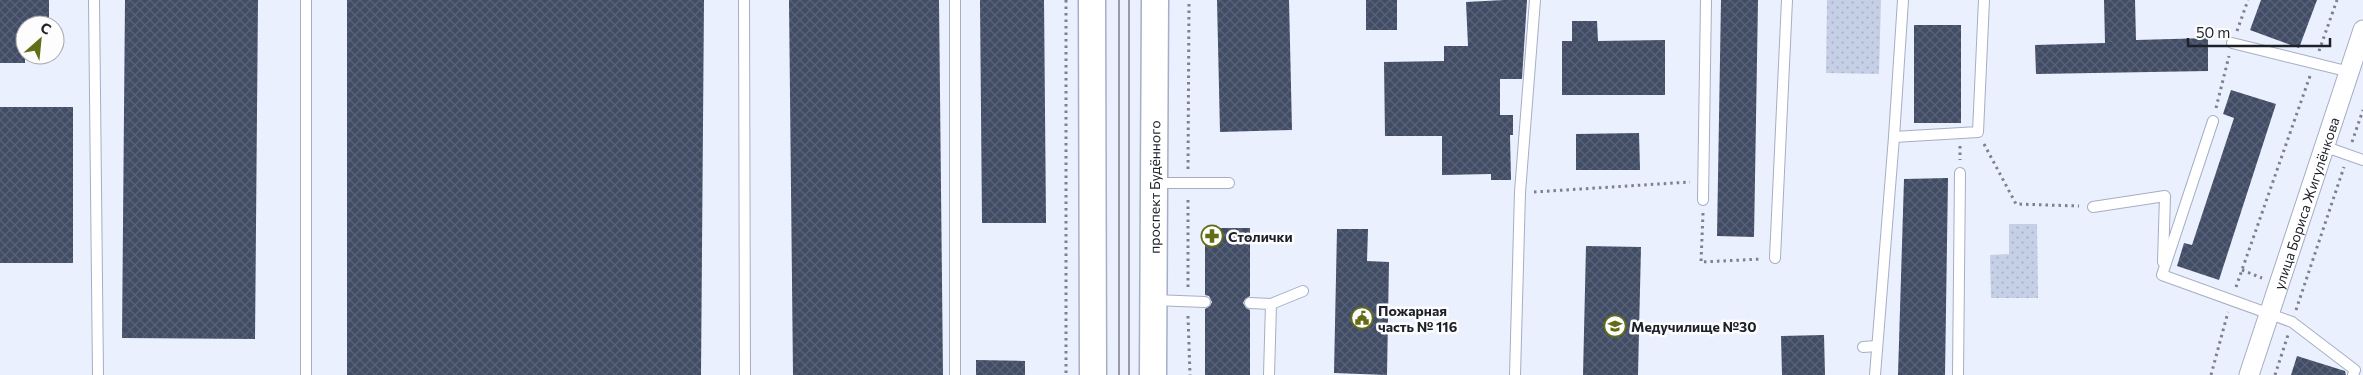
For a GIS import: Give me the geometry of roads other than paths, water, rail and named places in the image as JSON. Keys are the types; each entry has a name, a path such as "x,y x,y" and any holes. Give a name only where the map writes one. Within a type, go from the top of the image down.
{"main road":[{"path":"1092,0 1093,375"},
{"name":"проспект Будённого","path":"1153,375 1154,0"}],"street":[{"name":"улица Бориса Жигулёнкова","path":"2249,375 2326,147 2363,30"}],"lane":[{"path":"94,0 98,375"},
{"path":"306,0 306,375"},
{"path":"744,0 745,375"},
{"path":"955,0 955,375"},
{"path":"1515,375 1520,192 1535,0"},
{"path":"1703,200 1706,0"},
{"path":"1776,258 1787,0"},
{"path":"1875,375 1903,0"},
{"path":"1894,137 1978,132 1984,0"},
{"path":"2232,43 2350,72"},
{"path":"2162,275 2213,121"},
{"path":"2326,147 2363,160"},
{"path":"1958,375 1960,173"},
{"path":"1154,183 1229,183"},
{"path":"2093,207 2165,196 2162,275"},
{"path":"2162,275 2292,322 2355,370 2353,375"},
{"path":"1250,303 1271,304 1303,291"},
{"path":"1153,300 1205,302"},
{"path":"1270,375 1271,304"},
{"path":"1863,347 1877,346"}],"tram line":[{"path":"1119,0 1119,375"},
{"path":"1129,0 1129,375"}],"place":[{"name":"Столички","path":"1212,236"},
{"name":"Пожарная часть № 116","path":"1362,318"},
{"name":"Медучилище №30","path":"1615,326"}]}
